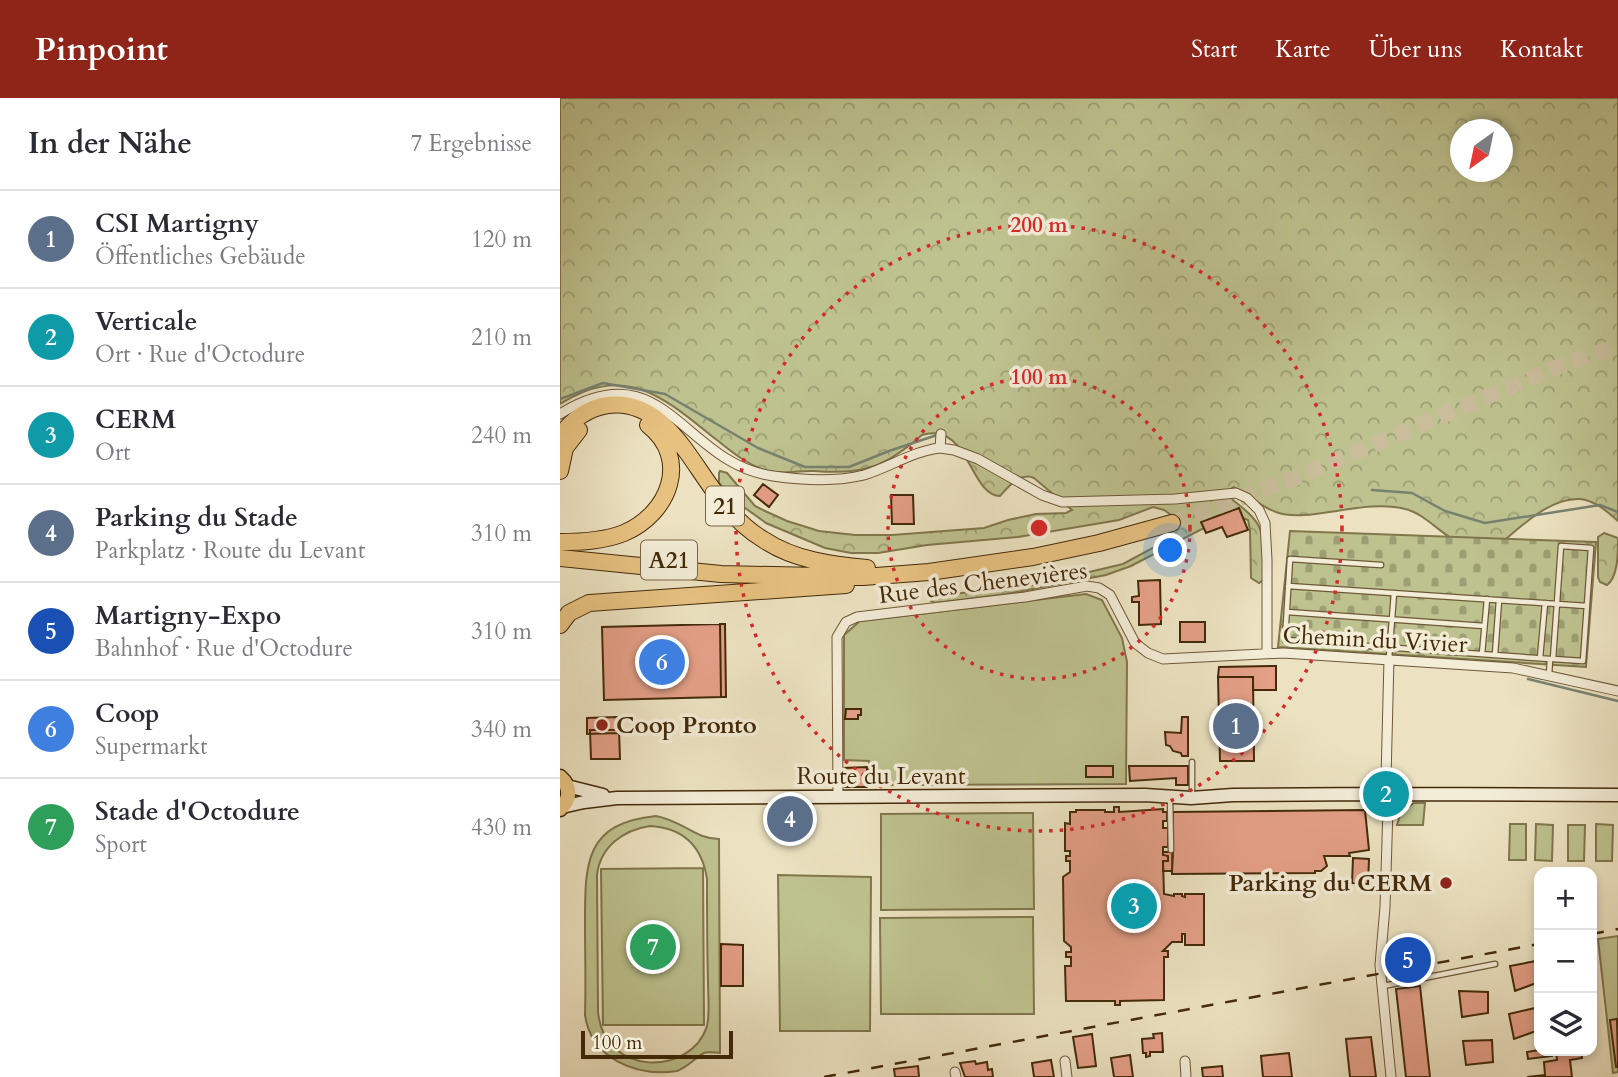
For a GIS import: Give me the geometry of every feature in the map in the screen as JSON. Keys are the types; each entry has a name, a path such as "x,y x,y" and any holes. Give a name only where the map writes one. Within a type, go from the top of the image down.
{"highway":[{"name":"21","path":"560,436 580,416 596,408 612,405 636,407 668,429 722,502 743,524 764,540 791,553 824,563 929,572"},
{"path":"560,471 565,448 579,430 594,420 617,415 635,418 654,430 667,447 671,470 668,489 662,502 636,527 600,540 560,544"},
{"name":"A21","path":"560,558 721,574 854,577 929,572 1043,555 1172,523"},
{"name":"A21","path":"560,544 778,575"},
{"path":"560,625 569,613 589,603 821,588 929,572"}],"main road":[{"path":"561,808 568,799 564,781"}],"street":[{"path":"560,414 596,397 615,394 641,398 669,412 714,453 733,464 751,472 793,478 855,477 940,448 941,434"},
{"name":"Chemin du Vivier","path":"940,448 978,458 1030,489 1062,502 1175,499 1236,493 1247,498 1259,510 1265,523 1268,653 1513,668 1618,691"},
{"name":"Rue des Chenevières","path":"838,797 837,637 842,627 853,618 1013,599 1091,586 1110,595 1132,640 1155,656 1172,659 1268,653"},
{"path":"1386,779 1389,659"},
{"path":"1386,779 1397,784 1400,794 1397,803 1388,807 1378,805 1372,794 1376,784 1386,779"},
{"name":"Route du Levant","path":"564,781 617,798"},
{"name":"Route du Levant","path":"1170,795 1192,792 1233,795"},
{"name":"Route du Levant","path":"561,808 617,798 1372,794"},
{"path":"1400,794 1618,795"},
{"path":"1388,807 1385,907 1380,961 1391,1077"},
{"path":"1185,1061 1186,1077"},
{"path":"1065,1062 1067,1077"}],"lane":[{"path":"1381,565 1290,559 1285,640 1390,648 1482,654 1552,659 1583,661 1591,548 1562,546 1552,659 1549,674"},
{"path":"1288,586 1587,606"},
{"path":"1389,659 1395,593"},
{"path":"1482,654 1487,599"},
{"path":"1495,655 1499,600"},
{"path":"1540,658 1545,603"},
{"path":"1287,612 1484,626"},
{"path":"1192,762 1192,792"},
{"path":"1170,795 1171,850"},
{"path":"1382,986 1495,964"}],"green space":[{"path":"560,98 1618,98 1618,521 1590,502 1568,500 1535,516 1496,547 1472,546 1456,541 1405,509 1389,506 1289,515 1265,507 1234,487 1228,491 1229,497 1257,522 1263,538 1264,575 1259,583 1251,578 1248,520 1235,515 1131,566 1106,575 1007,594 935,603 931,601 935,596 1034,585 1123,564 1162,543 1175,527 1174,517 1153,507 1119,520 1018,537 927,545 878,553 851,553 825,548 766,523 734,500 719,483 720,471 727,473 755,506 765,511 819,531 855,535 984,528 1036,514 1066,513 1072,510 1034,478 1024,477 1015,481 1000,496 990,493 959,448 950,439 938,434 922,435 885,462 861,470 773,472 745,461 677,409 642,390 604,386 583,392 560,404"},
{"path":"1290,531 1596,542 1586,667 1278,647"},
{"path":"1604,533 1618,538 1615,571 1607,585 1600,582 1598,577 1598,537"},
{"path":"1086,594 1102,600 1122,638 1127,662 1126,784 869,785 869,761 844,760 844,635 860,621"},
{"path":"1414,803 1425,803 1423,825 1397,825 1401,812"},
{"path":"1033,813 1034,909 881,910 881,814"},
{"path":"656,816 703,836 719,839 720,1053 704,1053 677,1071 646,1071 617,1061 596,1043 585,1015 585,901 589,864 602,837 615,827","holes":["662,827 689,841 701,857 707,879 708,1016 707,1026 698,1043 684,1054 667,1061 648,1062 630,1058 615,1048 603,1033 598,1011 597,875 608,848 622,836 640,828"]},
{"path":"1510,824 1526,824 1526,860 1509,860"},
{"path":"1536,824 1553,825 1552,861 1535,860"},
{"path":"1596,824 1613,825 1612,861 1596,861"},
{"path":"1568,825 1585,825 1584,861 1568,861"},
{"path":"703,868 704,1025 603,1025 601,869"},
{"path":"778,875 871,877 870,1031 780,1031"},
{"path":"1033,917 1034,1014 881,1014 880,918"},
{"path":"1618,936 1618,1072 1613,1073 1598,939"}],"building":[{"path":"763,484 778,495 769,507 754,495"},
{"path":"891,495 913,495 914,524 892,524"},
{"path":"1239,508 1248,530 1227,537 1222,527 1206,533 1201,522"},
{"path":"1160,580 1161,624 1139,625 1139,602 1132,602 1132,597 1139,596 1138,581"},
{"path":"1180,622 1205,622 1205,642 1180,642"},
{"path":"720,624 721,697 604,700 602,627"},
{"path":"720,624 725,624 726,697 721,697"},
{"path":"1276,666 1276,690 1253,690 1253,677 1218,677 1219,667"},
{"path":"1218,677 1253,677 1254,761 1220,761"},
{"path":"846,709 861,709 861,715 858,715 858,719 845,719"},
{"name":"Coop Pronto","path":"617,717 618,733 587,734 587,718"},
{"path":"1182,717 1188,717 1188,756 1182,756 1166,745 1165,732 1181,733"},
{"name":"Coop Pronto","path":"590,730 619,730 620,759 591,759"},
{"path":"1086,766 1113,766 1113,777 1086,777"},
{"path":"1129,766 1188,766 1188,785 1176,785 1176,778 1130,781"},
{"path":"867,767 867,787 844,787 844,768"},
{"path":"1114,807 1119,807 1119,812 1163,809 1163,812 1167,812 1167,821 1163,821 1163,828 1168,828 1168,847 1163,847 1163,855 1168,856 1168,861 1163,861 1164,894 1182,894 1185,897 1185,894 1204,894 1204,945 1185,945 1185,934 1182,934 1182,942 1172,942 1163,951 1168,951 1168,957 1164,957 1164,1000 1120,1001 1120,1005 1115,1005 1115,1001 1066,1001 1065,966 1071,966 1071,957 1066,957 1066,952 1071,952 1071,947 1064,941 1063,877 1070,872 1070,861 1066,861 1070,851 1065,851 1065,823 1070,824 1070,812 1076,810 1114,812"},
{"path":"1365,810 1369,850 1349,853 1350,856 1324,856 1327,866 1315,873 1172,874 1173,812"},
{"path":"1163,852 1173,852 1172,871 1163,871 1163,861 1168,861 1168,856 1163,855"},
{"path":"1353,858 1369,859 1368,884 1352,883"},
{"path":"721,944 743,945 743,986 721,986"},
{"path":"1534,961 1534,984 1515,991 1510,966"},
{"path":"1420,986 1430,1077 1406,1077 1396,989"},
{"path":"1459,991 1488,992 1488,1013 1462,1017"},
{"path":"1534,1008 1534,1032 1514,1039 1509,1014"},
{"path":"1617,1019 1618,1067 1616,1067 1610,1020"},
{"path":"1162,1033 1163,1052 1150,1052 1150,1056 1146,1057 1142,1039 1154,1038 1153,1034"},
{"path":"1092,1034 1096,1066 1078,1068 1073,1037"},
{"path":"1371,1037 1376,1077 1350,1077 1346,1039"},
{"path":"1492,1040 1493,1062 1466,1065 1463,1041"},
{"path":"1534,1051 1534,1056 1552,1056 1528,1059 1527,1052"},
{"path":"1289,1053 1292,1077 1263,1077 1261,1056"},
{"path":"1130,1055 1133,1077 1114,1077 1111,1058"},
{"path":"1557,1056 1582,1058 1570,1060 1572,1077 1527,1077 1545,1075 1544,1062 1557,1060"},
{"path":"1051,1060 1054,1077 1034,1077 1032,1063"},
{"path":"975,1061 976,1064 987,1062 993,1077 965,1077 960,1063"},
{"path":"918,1066 919,1077 895,1077 894,1069"},
{"path":"1222,1066 1223,1077 1203,1077 1202,1068"}],"waterway":[{"path":"560,399 603,383 665,394 758,448 805,467 849,467 937,435"},
{"path":"1372,490 1412,493 1445,511 1485,523 1600,505 1618,512"},
{"path":"1528,679 1618,701"}],"tunnel":[{"path":"1172,523 1295,478 1552,369 1618,346"}],"railway":[{"path":"1597,933 1618,929"},
{"path":"824,1077 1534,945"}],"place":[{"name":"Coop","path":"662,662"},
{"name":"Coop Pronto","path":"602,725"},
{"name":"CSI Martigny","path":"1236,726"},
{"name":"Verticale","path":"1386,794"},
{"name":"Parking du Stade","path":"790,819"},
{"name":"Parking du CERM","path":"1446,883"},
{"name":"CERM","path":"1134,906"},
{"name":"Stade d'Octodure","path":"653,947"},
{"name":"Martigny-Expo","path":"1408,960"}]}
